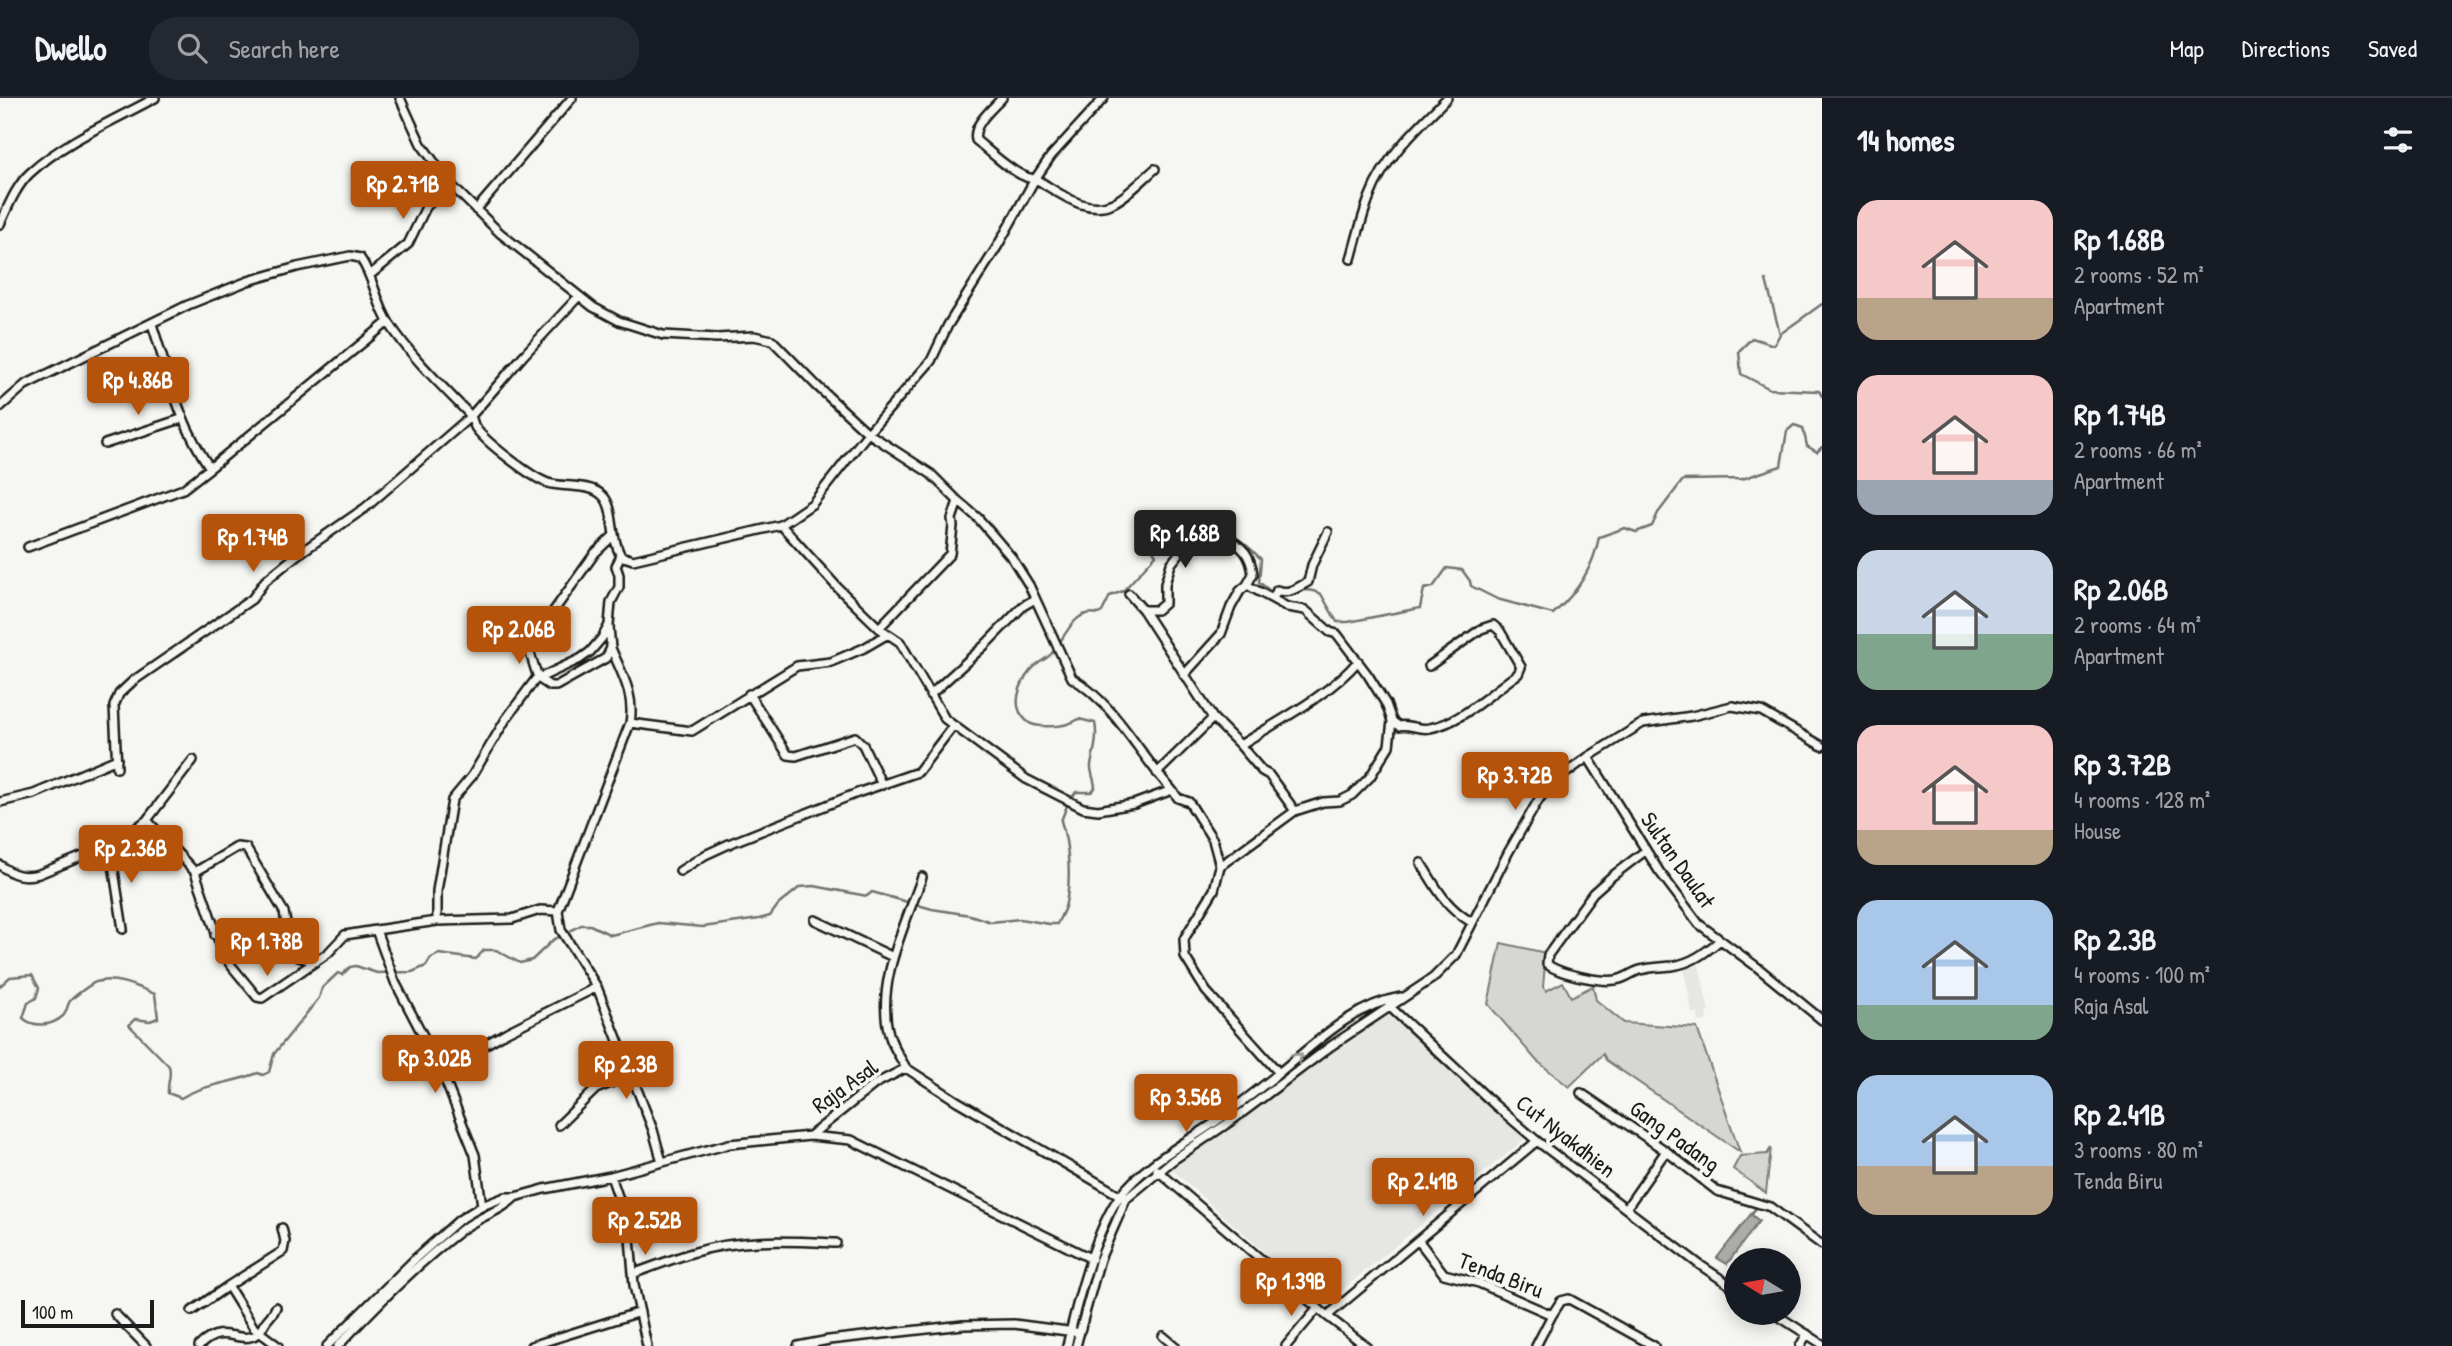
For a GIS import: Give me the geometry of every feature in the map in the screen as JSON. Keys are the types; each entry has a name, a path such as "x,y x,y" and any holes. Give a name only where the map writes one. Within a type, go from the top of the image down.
{"street":[{"path":"0,224 16,191 29,174 63,148 155,98"},
{"path":"400,98 421,144 450,184 500,233 579,296 619,321 647,331 681,337 754,336 772,340 868,433 931,474 978,518 1024,574 1072,678 1109,707 1157,774 1178,798 1189,802 1213,840 1220,866 1214,890 1184,939 1185,957 1206,991 1279,1073"},
{"path":"476,209 572,98"},
{"path":"1002,98 977,128 975,137 1023,176 1035,179 1070,200 1086,205 1101,206 1112,203 1155,169"},
{"path":"0,407 24,385 188,305 248,281 350,256 360,258 370,275 388,322 421,363 471,416 474,426 540,480 590,489 601,495 609,506 612,537 621,556 633,560 781,525 812,504 868,433 931,361 948,325 997,247 1035,179 1051,156 1104,98"},
{"path":"1351,259 1370,195 1381,174 1400,147 1447,98"},
{"path":"370,275 408,244 426,207 450,184"},
{"path":"0,803 34,794 117,764 114,706 119,694 133,681 252,599 265,581 297,555 365,508 471,416 579,296"},
{"path":"28,547 183,489 388,322"},
{"path":"152,324 181,419 194,446 209,468"},
{"path":"105,444 181,419"},
{"path":"879,628 950,554 952,519 958,501"},
{"path":"781,525 838,589 879,628 900,642 939,712 953,726 1026,779 1083,808 1111,809 1141,802 1161,792 1172,790"},
{"path":"1143,610 1157,610 1165,603 1165,584 1171,564 1197,531 1207,530 1245,551 1253,574 1231,607 1221,634 1184,675"},
{"path":"1273,599 1277,590 1284,593 1308,582 1312,565 1328,532"},
{"path":"611,648 606,658 562,685 550,686 538,678 528,647 595,553 612,537"},
{"path":"621,556 615,566 620,575 619,587 611,602 608,625 611,648 630,690 630,723 558,911 561,930 597,987 653,1130 662,1162"},
{"path":"1220,866 1294,811 1324,802 1340,801 1363,786 1389,746 1392,721 1386,704 1337,634 1330,632 1306,610 1287,607 1247,584"},
{"path":"1129,594 1143,610 1213,718 1262,771 1269,775 1294,811"},
{"path":"930,695 1023,606 1035,599"},
{"path":"437,921 438,891 452,800 472,776 506,719 538,678 590,652 602,638 608,625"},
{"path":"1392,721 1399,726 1404,724 1417,729 1433,728 1459,716 1518,674 1521,667 1500,631 1493,625 1481,629 1429,666"},
{"path":"630,723 692,731 797,666 831,662 888,634"},
{"path":"1240,745 1299,709 1349,673 1358,661"},
{"path":"749,694 788,755 796,757 855,737 863,745 882,785"},
{"path":"1123,1198 1363,1023 1391,1008 1401,997 1433,978 1456,955 1471,922 1539,799 1554,782 1588,757 1643,723 1741,706 1761,711 1822,747"},
{"path":"1157,774 1213,718"},
{"path":"680,871 731,843 918,772 953,726"},
{"name":"Sultan Daulat","path":"1588,757 1646,851 1692,916 1822,1020"},
{"path":"0,865 17,875 28,877 110,845 147,820 192,760"},
{"path":"147,820 195,872 215,935 230,964 259,999 332,950 345,935 437,921 512,919 540,910 558,911"},
{"path":"110,845 123,929"},
{"path":"195,872 237,847 246,848 284,912 291,951"},
{"path":"1646,851 1593,893 1548,955 1547,964 1556,970 1611,981 1639,970 1692,960 1720,941"},
{"path":"1421,863 1443,899 1454,911 1471,922"},
{"path":"906,1068 890,1038 886,1015 893,957 922,877"},
{"path":"815,920 893,957"},
{"path":"376,930 387,964 441,1070 475,1155 482,1206"},
{"path":"215,935 241,936 274,950 291,951 298,957 314,961"},
{"path":"441,1070 507,1032 597,987"},
{"path":"1076,1346 1075,1332 1092,1259 1123,1198 1152,1165 1220,1119 1324,1035 1384,1000 1401,997"},
{"name":"Cut Nyakdhien","path":"1384,1000 1537,1141 1724,1281"},
{"name":"Raja Asal","path":"327,1346 416,1258 459,1220 482,1206 505,1197 516,1197 611,1176 729,1144 810,1136 875,1084 906,1068 1123,1198"},
{"path":"559,1125 596,1088 631,1075"},
{"name":"Gang Padang","path":"1581,1093 1666,1151 1717,1191 1769,1208 1822,1245"},
{"path":"810,1136 851,1140 1092,1259"},
{"path":"1327,1316 1537,1141"},
{"path":"1627,1207 1666,1151"},
{"path":"1152,1165 1327,1316 1366,1346"},
{"path":"611,1176 626,1220 632,1273 647,1346"},
{"name":"Raja Asal","path":"338,1346 458,1232 516,1197"},
{"path":"192,1311 283,1251 285,1241 282,1228"},
{"path":"1068,1346 1075,1332 1104,1237"},
{"name":"Tenda Biru","path":"1418,1240 1444,1274 1479,1283 1552,1315 1536,1346"},
{"path":"632,1273 696,1251 715,1248 764,1241 836,1243"},
{"path":"228,1286 258,1334 278,1346"},
{"path":"1552,1315 1561,1301 1569,1299 1654,1346"},
{"path":"199,1346 220,1335 244,1343 258,1334 276,1307"},
{"path":"1286,1346 1318,1308"},
{"path":"531,1346 640,1312"},
{"path":"115,1314 146,1346"},
{"path":"798,1346 983,1324 1014,1324 1075,1332"},
{"path":"1793,1325 1822,1344"},
{"path":"1800,1346 1807,1334"},
{"path":"1163,1336 1175,1346"}],"shaded area":[{"path":"1501,943 1546,953 1543,987 1546,991 1563,982 1571,997 1593,986 1596,1000 1624,1023 1697,1028 1740,1152 1606,1060 1603,1054 1569,1087 1536,1060 1488,1004"},
{"path":"1699,965 1709,1012 1706,1013 1707,1020 1699,1022 1698,1013 1692,1013 1684,969"},
{"path":"1382,1005 1527,1137 1324,1305 1162,1161 1245,1105"},
{"path":"1771,1148 1766,1193 1733,1169 1740,1156 1767,1154"},
{"path":"1757,1206 1752,1215 1759,1221 1739,1248 1725,1248"},
{"path":"1724,1249 1724,1262 1717,1258"}],"waterway":[{"path":"1766,280 1780,334 1774,345 1752,338 1739,351 1741,374 1770,389 1819,391 1822,396"},
{"path":"1780,334 1822,304"},
{"path":"0,986 10,977 32,975 39,988 36,998 28,1003 23,1018 38,1024 48,1024 59,1019 72,999 96,982 119,981 155,994 158,1018 150,1021 135,1019 129,1025 169,1066 168,1093 181,1098 209,1087 269,1072 274,1054 319,998 322,988 338,973 342,975 350,967 356,966 377,973 412,972 426,966 431,958 439,954 476,959 484,950 496,950 520,963 532,960 553,940 581,925 590,925 611,935 658,923 703,927 759,919 770,916 778,905 800,887 814,886 867,896 872,892 991,922 1020,919 1057,924 1065,906 1069,873 1061,821 1076,792 1091,792 1095,788 1091,768 1096,728 1095,723 1079,719 1057,726 1030,723 1019,708 1020,688 1037,664 1052,653 1076,620 1089,613 1102,612 1110,596 1123,591 1156,555 1151,547 1154,537 1175,518 1212,526 1231,534 1261,559 1259,582 1280,596 1304,590 1321,594 1337,622 1420,608 1424,589 1433,587 1447,568 1462,570 1471,586 1497,599 1553,614 1583,580 1593,560 1599,537 1625,528 1636,532 1652,526 1658,513 1683,480 1742,479 1781,466 1787,431 1794,425 1803,428 1807,446 1817,452 1822,447"}]}
